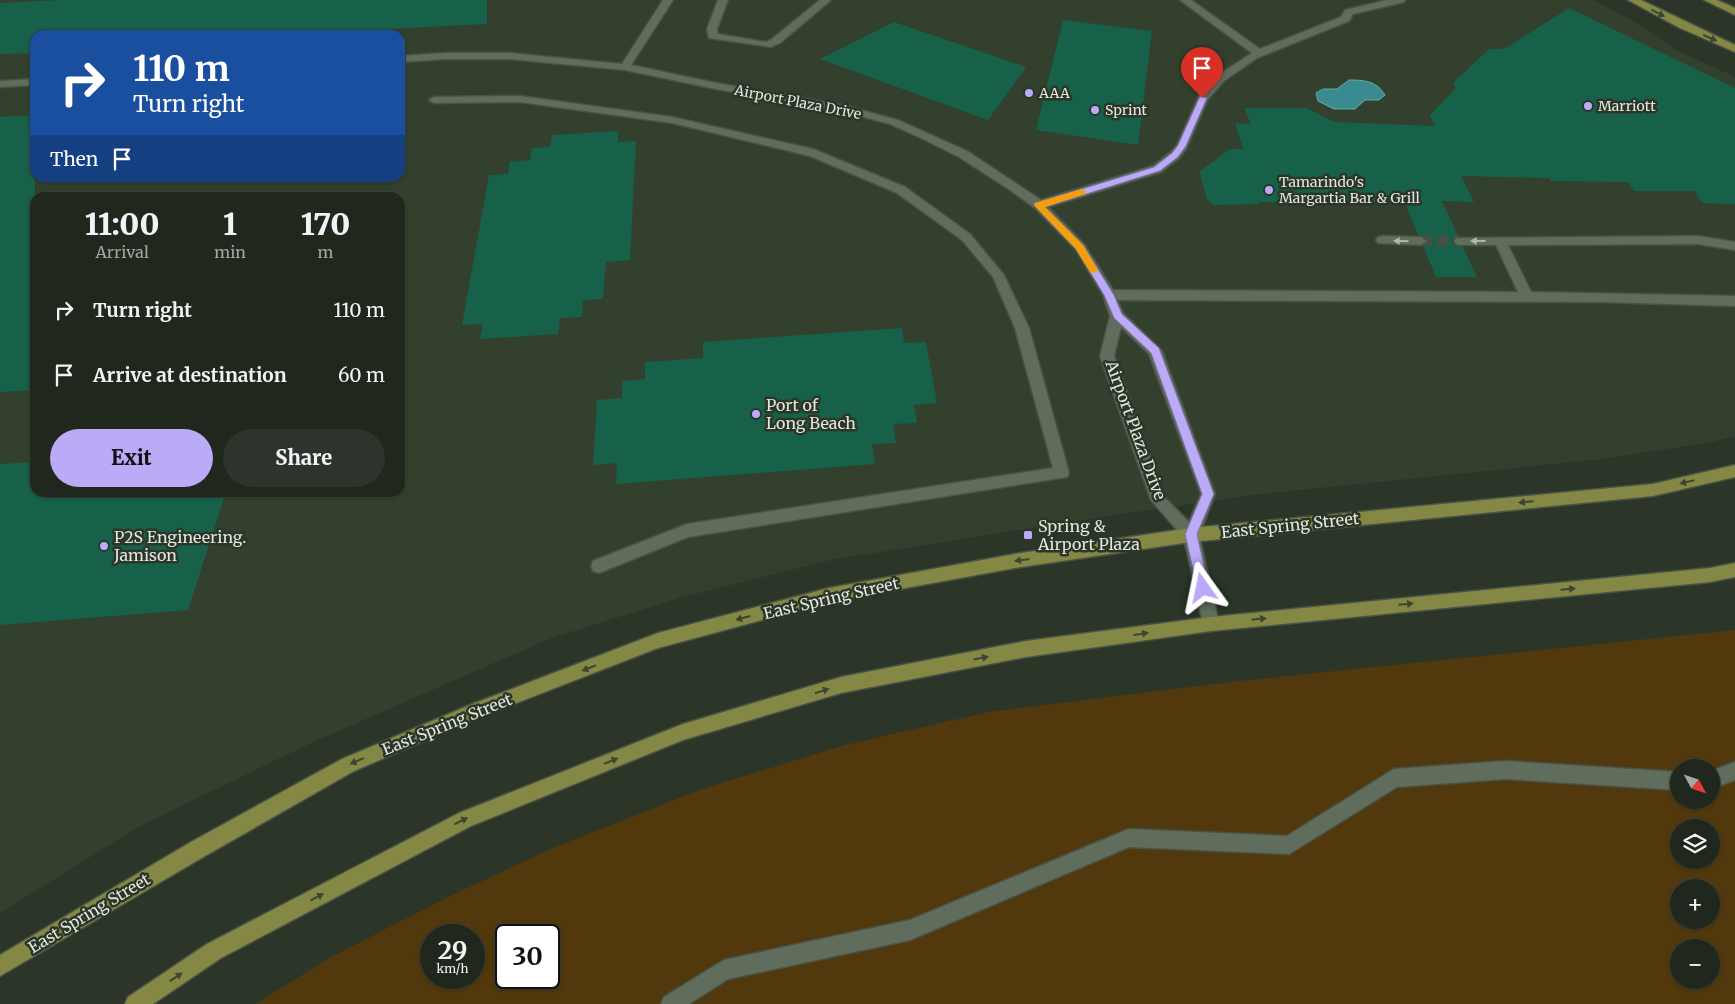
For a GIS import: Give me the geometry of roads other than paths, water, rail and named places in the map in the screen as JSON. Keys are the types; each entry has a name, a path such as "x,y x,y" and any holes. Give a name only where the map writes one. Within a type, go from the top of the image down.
{"main road":[{"path":"1633,0 1735,49"},
{"path":"1709,0 1735,12"},
{"name":"East Spring Street","path":"0,966 189,854 348,765 470,713 658,641 829,595 1015,561 1191,534 1653,490 1735,471"},
{"path":"135,1004 214,952 464,819 683,732 841,685 1026,650 1211,624 1710,575 1735,570"}],"street":[{"path":"626,68 668,0"},
{"path":"723,0 712,29 713,36 768,45 776,41 826,0"},
{"path":"1185,0 1260,54"},
{"path":"1039,205 1157,169 1175,155 1182,146 1202,98 1222,78 1260,54 1345,19 1349,12 1400,0"},
{"name":"Airport Plaza Drive","path":"405,59 446,56 509,56 626,68 846,109 894,122 970,158 1039,205 1080,247 1109,295 1118,316 1156,351 1208,494 1191,534 1158,500 1107,356 1118,316"},
{"path":"0,84 30,82"},
{"path":"434,100 520,99 579,106 672,120 813,153 901,190 966,237 998,274 1022,328 1062,473 687,531 599,566"},
{"path":"1382,240 1421,241"},
{"path":"1460,241 1698,240 1735,246"},
{"path":"1500,241 1527,297"},
{"path":"1109,295 1601,297 1735,301"},
{"path":"1191,534 1211,624"},
{"path":"671,1004 724,970 910,930 1129,838 1289,845 1394,778 1506,770 1670,780"},
{"path":"1720,777 1735,771"}],"water":[{"path":"1349,80 1370,82 1382,90 1385,95 1379,100 1365,100 1355,109 1334,109 1318,101 1316,93 1323,89 1337,89"}],"tunnel":[{"path":"1421,241 1460,241"}],"place":[{"name":"AAA","path":"1029,93"},
{"name":"Marriott","path":"1588,106"},
{"name":"Sprint","path":"1095,110"},
{"name":"Tamarindo's Margartia Bar & Grill","path":"1269,190"},
{"name":"Port of Long Beach","path":"756,414"},
{"name":"Spring & Airport Plaza","path":"1028,535"},
{"name":"P2S Engineering. Jamison","path":"104,546"}]}
